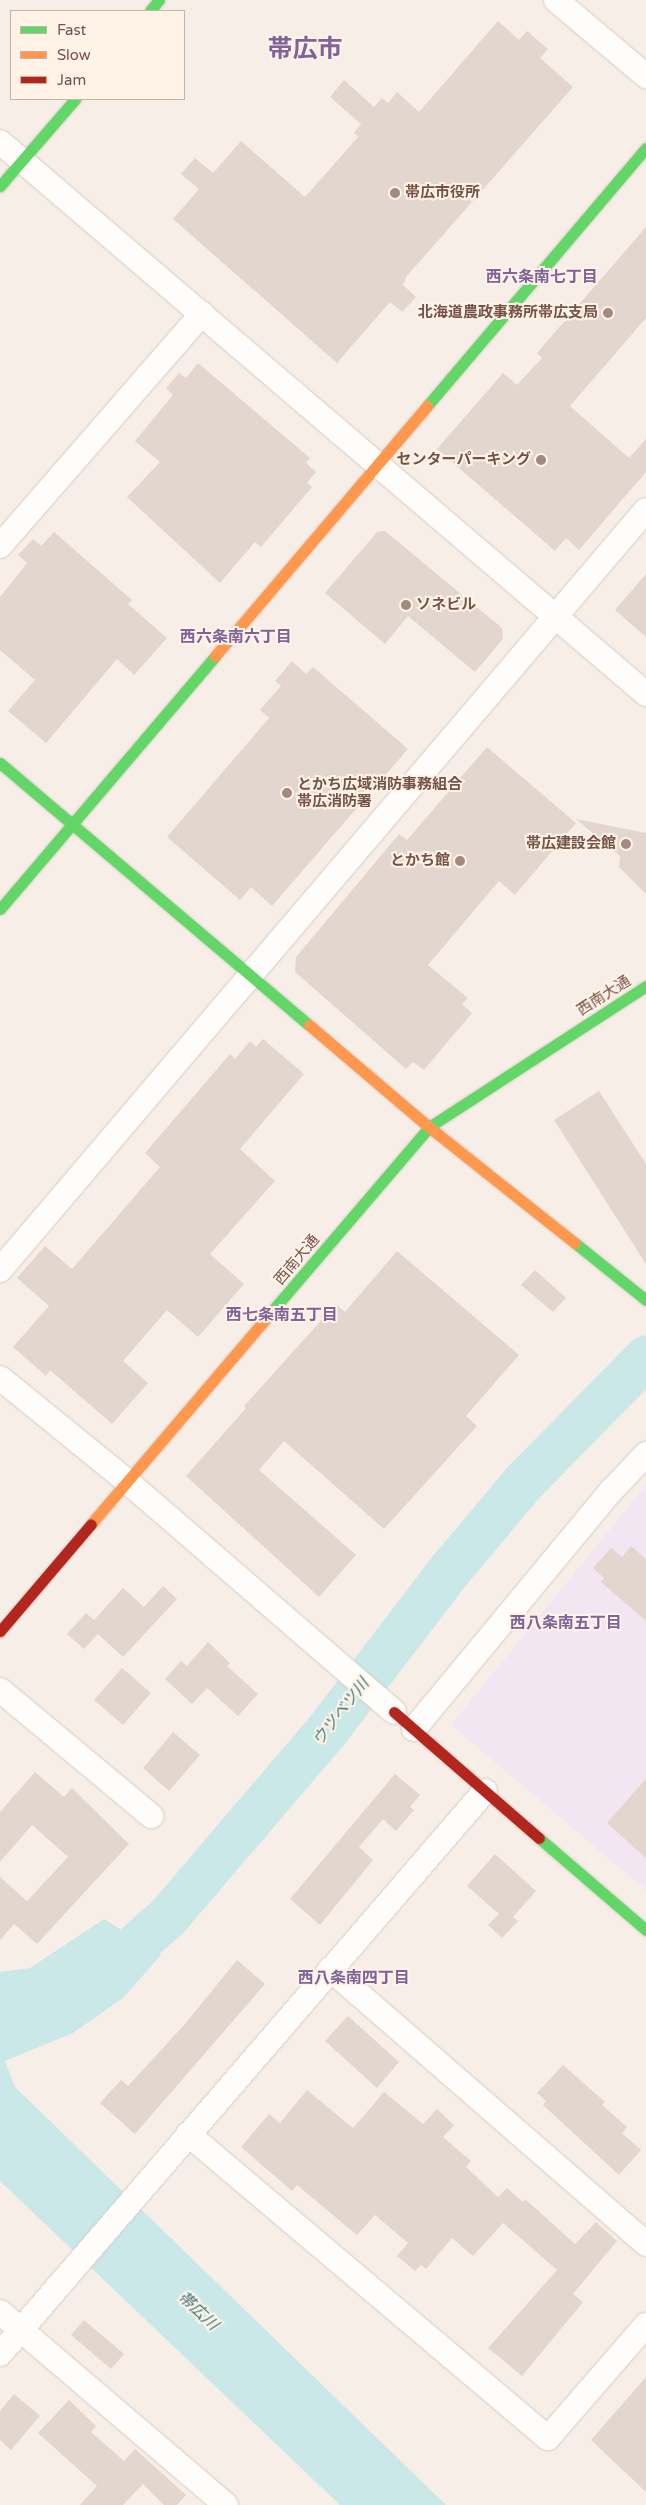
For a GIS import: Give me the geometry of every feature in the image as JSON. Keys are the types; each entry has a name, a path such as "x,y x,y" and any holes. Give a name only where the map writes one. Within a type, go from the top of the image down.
{"street":[{"path":"151,10 159,0"},
{"path":"556,0 646,76"},
{"path":"0,186 74,100"},
{"path":"0,142 379,463 646,694"},
{"path":"0,909 70,823 646,148"},
{"path":"0,546 202,314"},
{"path":"0,1270 646,510"},
{"path":"0,764 252,974 429,1127 642,1291"},
{"name":"西南大通","path":"0,1631 129,1483 429,1127 646,986"},
{"path":"0,1378 129,1483 646,1930"},
{"path":"414,1729 612,1490 646,1454"},
{"path":"0,1690 151,1816"},
{"path":"0,2354 485,1791"},
{"path":"330,1969 646,2244"},
{"path":"188,2134 548,2438 646,2325"},
{"path":"0,2312 226,2505"}],"shaded area":[{"path":"646,1485 646,1890 451,1725"}],"water":[{"name":"帯広川","path":"104,1919 161,1955 123,1998 73,2033 5,2061 15,2087 446,2505 340,2505 0,2181 0,1972 30,1968"}],"building":[{"name":"帯広市役所","path":"498,21 519,40 527,31 548,49 540,58 573,87 406,277 403,285 416,297 402,312 390,302 337,363 173,219 199,189 181,174 195,158 213,173 241,141 305,197 358,137 354,133 361,124 330,97 344,80 374,107 382,98 388,103 397,92 419,112"},
{"name":"センターパーキング","path":"646,227 646,318 570,406 629,458 646,439 646,472 579,550 566,538 555,551 437,449 503,373 517,385 542,358 537,353"},
{"path":"198,363 310,458 306,463 316,472 307,483 312,487 261,547 255,542 220,583 127,497 160,462 135,441 173,395 166,388 179,373 186,378"},
{"name":"ソネビル","path":"385,531 502,628 503,639 475,672 408,616 385,644 325,593 377,532"},
{"path":"54,532 132,600 128,604 167,638 134,675 117,659 46,743 8,711 35,680 0,650 0,597 27,563 18,555 33,539 41,546"},
{"path":"646,574 646,637 615,610"},
{"name":"とかち広域消防事務組合 帯広消防署","path":"292,661 306,674 313,667 408,749 272,906 251,887 240,900 167,837 269,718 260,710 281,686 275,681"},
{"path":"487,747 576,823 515,895 499,881 428,965 468,998 462,1004 472,1013 424,1070 413,1062 406,1069 295,972 296,957 399,834 407,840"},
{"name":"帯広建設会館","path":"576,819 646,833 646,894 619,867 620,856"},
{"path":"263,1039 304,1074 240,1149 275,1181 210,1254 244,1284 198,1337 167,1310 123,1361 148,1383 112,1424 50,1370 46,1376 13,1347 49,1306 17,1278 45,1246 72,1269 160,1167 145,1153 230,1054 235,1059 250,1041 256,1047"},
{"path":"599,1091 646,1164 646,1264 554,1120"},
{"path":"397,1251 519,1355 466,1416 477,1426 384,1529 284,1441 259,1470 356,1555 319,1597 186,1476 246,1408 244,1406 336,1304 345,1312"},
{"path":"535,1270 566,1298 553,1312 521,1285"},
{"path":"631,1546 646,1559 646,1621 601,1582 604,1578 593,1568 611,1548 622,1557"},
{"path":"163,1586 177,1599 123,1657 98,1634 84,1649 67,1634 86,1613 94,1620 123,1588 144,1607"},
{"path":"208,1642 230,1663 227,1666 258,1694 238,1716 207,1688 192,1704 165,1679 181,1661 187,1666"},
{"path":"122,1668 151,1693 123,1725 94,1700"},
{"path":"173,1732 200,1755 169,1791 143,1768"},
{"path":"35,1772 64,1797 72,1788 129,1844 37,1944 14,1924 0,1940 0,1877 27,1901 68,1857 32,1825 0,1862 0,1812"},
{"path":"395,1774 420,1795 410,1807 414,1810 396,1831 383,1819 359,1847 373,1860 320,1925 290,1899"},
{"path":"646,1779 646,1858 607,1823"},
{"path":"495,1854 536,1891 513,1917 518,1921 502,1938 488,1925 499,1914 467,1886"},
{"path":"237,1960 265,1984 135,2134 100,2103 121,2080 128,2086 185,2024"},
{"path":"348,2016 399,2062 377,2088 325,2041"},
{"path":"563,2065 605,2102 602,2105 627,2127 622,2133 641,2150 619,2175 543,2105 546,2101 537,2093"},
{"path":"307,2090 353,2128 384,2092 423,2124 437,2109 454,2125 443,2137 471,2161 466,2167 498,2197 507,2188 523,2202 525,2199 575,2244 596,2222 617,2241 573,2294 583,2302 522,2376 488,2348 557,2270 503,2223 473,2256 452,2238 426,2269 421,2265 415,2271 397,2256 408,2243 375,2215 357,2235 297,2185 292,2191 241,2147 269,2114 280,2123"},
{"path":"84,2320 124,2354 111,2369 71,2335"},
{"path":"646,2377 646,2492 591,2440"},
{"path":"14,2394 40,2416 11,2450 0,2440 0,2411"},
{"path":"69,2400 96,2426 91,2432 124,2461 135,2449 186,2495 177,2505 164,2505 143,2484 123,2505 80,2505 97,2486 38,2433"}],"waterway":[{"name":"ウツベツ川","path":"0,2020 67,1993 117,1962 168,1917 330,1727 450,1570 525,1481 646,1358"}],"traffic: fast":[{"path":"151,10 159,0"},
{"path":"0,186 74,100"},
{"path":"427,406 646,148"},
{"path":"0,909 215,656"},
{"path":"0,763 309,1025"},
{"path":"272,1311 429,1127 646,986"},
{"path":"575,1243 646,1300"},
{"path":"539,1838 646,1930"}],"traffic: slow":[{"path":"215,656 427,406"},
{"path":"309,1025 429,1127 575,1243"},
{"path":"91,1524 272,1311"}],"traffic: jam":[{"path":"0,1631 91,1524"},
{"path":"394,1712 539,1838"}],"place":[{"name":"帯広市役所","path":"395,193"},
{"name":"北海道農政事務所帯広支局","path":"608,313"},
{"name":"センターパーキング","path":"541,460"},
{"name":"ソネビル","path":"406,605"},
{"name":"とかち広域消防事務組合 帯広消防署","path":"287,793"},
{"name":"帯広建設会館","path":"626,844"},
{"name":"とかち館","path":"460,861"}],"district":[{"name":"帯広市","path":"305,49"},
{"name":"西六条南七丁目","path":"542,277"},
{"name":"西六条南六丁目","path":"236,637"},
{"name":"西七条南五丁目","path":"282,1315"},
{"name":"西八条南五丁目","path":"566,1623"},
{"name":"西八条南四丁目","path":"354,1978"}]}
